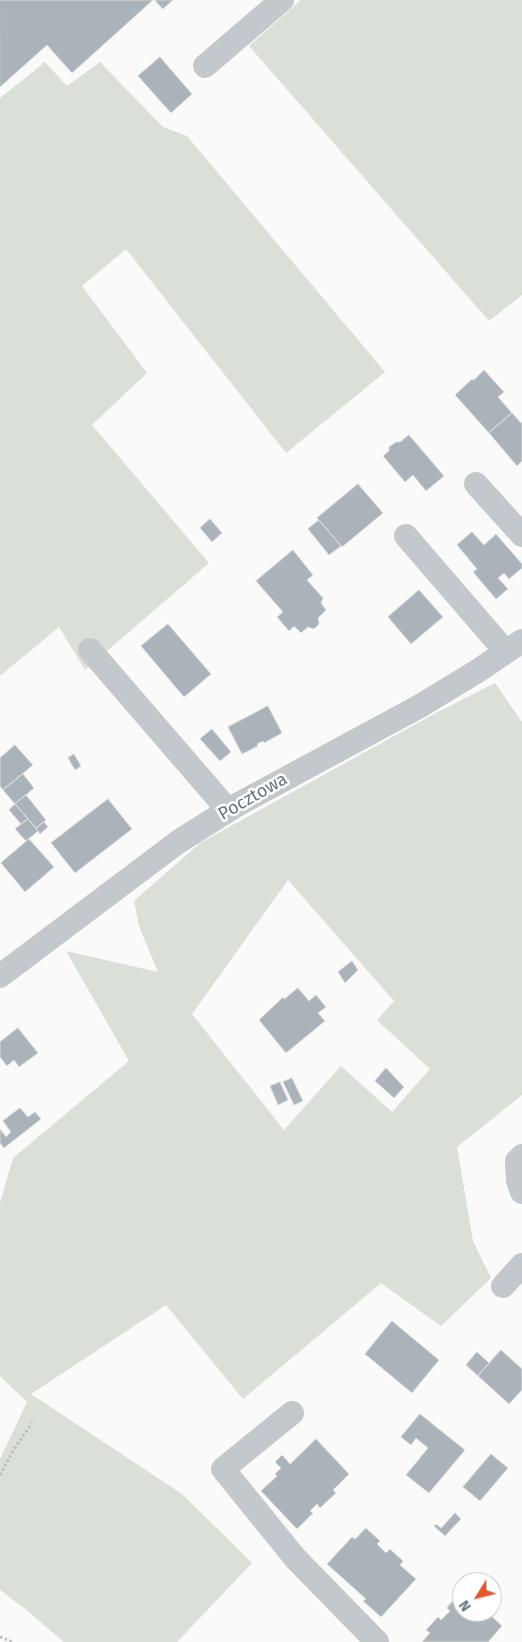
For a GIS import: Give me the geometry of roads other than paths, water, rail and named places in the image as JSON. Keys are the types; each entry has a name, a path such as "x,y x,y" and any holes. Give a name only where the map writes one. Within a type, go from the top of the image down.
{"street":[{"path":"205,66 282,0"},
{"path":"476,484 522,536"},
{"path":"406,536 514,647"},
{"name":"Pocztowa","path":"0,976 178,842 228,810 420,706 514,647"},
{"path":"90,650 228,810"},
{"path":"522,1156 517,1161 518,1181 522,1192"},
{"path":"503,1286 521,1268"},
{"path":"292,1414 223,1469 296,1559 377,1642"}]}
